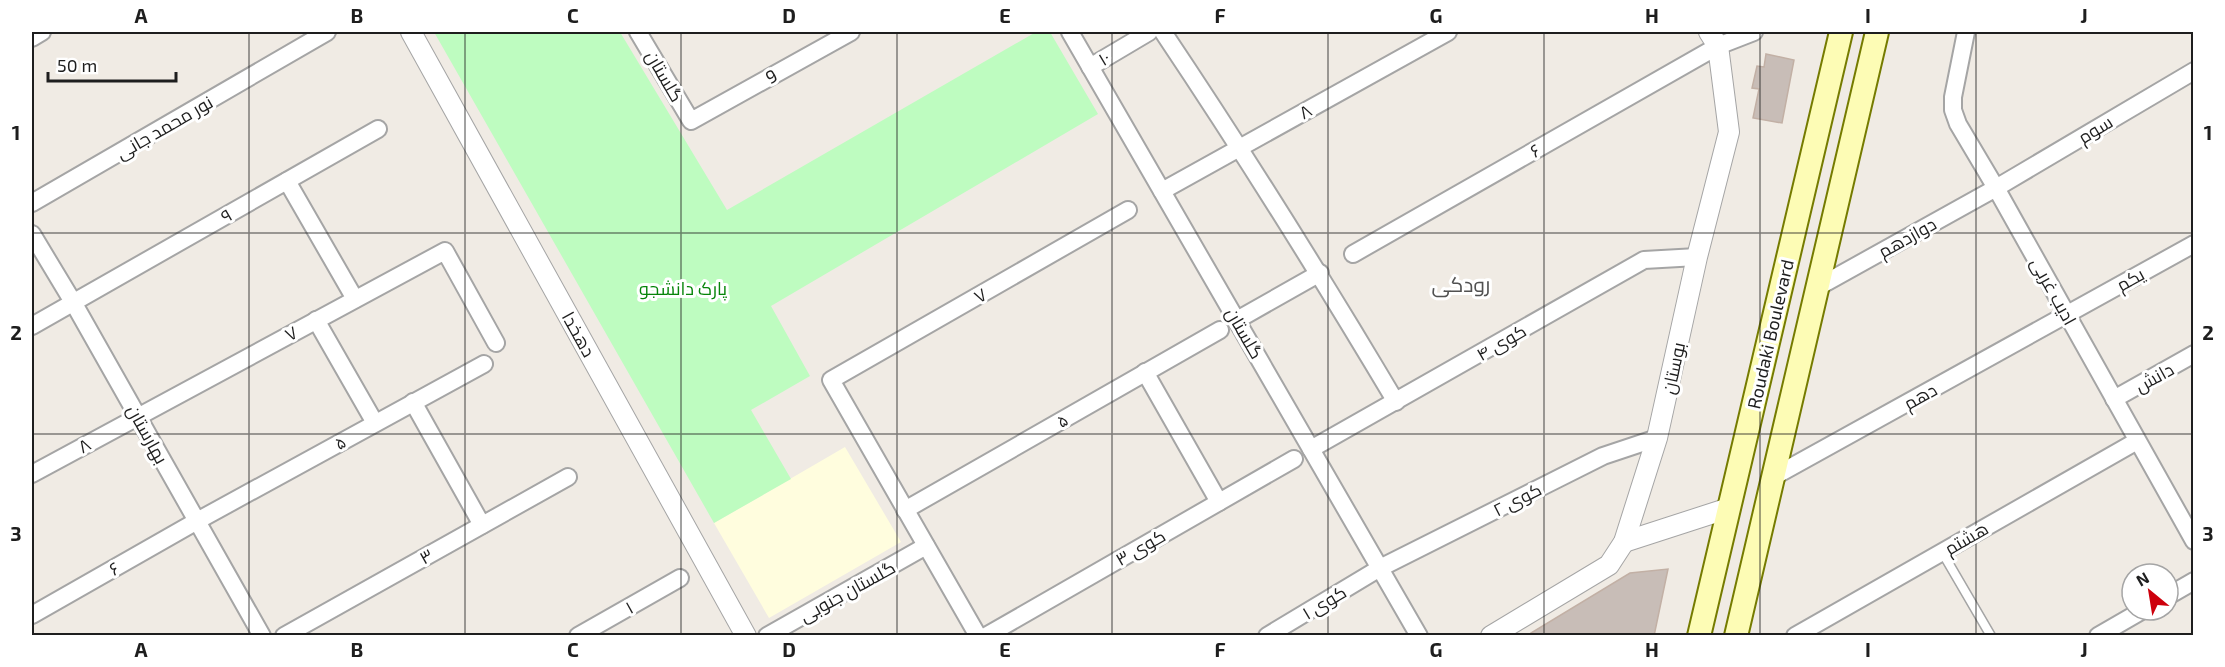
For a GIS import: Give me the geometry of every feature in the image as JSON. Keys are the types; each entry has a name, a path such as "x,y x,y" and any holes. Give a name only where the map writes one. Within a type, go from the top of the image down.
{"main road":[{"name":"Roudaki Boulevard","path":"1699,636 1842,32"},
{"name":"Roudaki Boulevard","path":"1736,636 1877,32"}],"street":[{"path":"32,38 42,32"},
{"name":"نور محمد جانی","path":"32,203 327,32"},
{"name":"دهخدا","path":"411,32 746,636"},
{"name":"گلستان","path":"638,32 691,122"},
{"name":"9","path":"691,122 851,32"},
{"name":"گلستان","path":"1070,32 1419,636"},
{"name":"۱۰","path":"1090,67 1149,32"},
{"path":"1163,32 1320,273 1396,402"},
{"name":"۸","path":"1162,191 1448,32"},
{"path":"1713,39 1754,32"},
{"name":"ادیب غربی","path":"1966,32 1953,97 1953,110 1958,124 2193,541"},
{"name":"۶","path":"1353,254 1713,39"},
{"name":"بوستان","path":"1491,636 1609,565 1624,542 1657,438 1697,257 1729,132 1713,39"},
{"name":"سوم","path":"1996,188 2193,71"},
{"name":"۹","path":"73,302 378,129"},
{"path":"286,181 355,299"},
{"name":"دوازدهم","path":"1818,287 1996,188"},
{"name":"۷","path":"905,510 831,380 1128,210"},
{"name":"بهارستان","path":"32,234 73,302 262,636"},
{"name":"یکم","path":"2067,314 2193,244"},
{"name":"۷","path":"137,416 445,251 496,343"},
{"name":"کوی ۴","path":"1311,449 1644,260 1697,257"},
{"path":"1237,320 1320,273"},
{"path":"32,326 73,302"},
{"name":"دهم","path":"1773,477 2067,314"},
{"path":"316,320 375,423"},
{"name":"۵","path":"905,510 1220,330"},
{"name":"دانش","path":"2114,399 2193,354"},
{"name":"۵","path":"196,521 484,364"},
{"path":"1145,372 1219,502"},
{"path":"413,402 482,525"},
{"name":"۸","path":"32,474 137,416"},
{"name":"کوی ۲","path":"1380,568 1603,456 1657,438"},
{"name":"هشتم","path":"1795,636 2138,441"},
{"name":"کوی ۳","path":"986,636 1294,459"},
{"name":"۳","path":"284,636 568,477"},
{"path":"1624,542 1729,508"},
{"path":"905,510 978,636"},
{"name":"۶","path":"32,615 196,521"},
{"name":"گلستان جنوبی","path":"767,636 926,546"},
{"name":"کوی ۱","path":"1267,636 1380,568"},
{"name":"۱","path":"578,636 680,578"},
{"path":"2180,589 2193,581"},
{"path":"2098,636 2122,622"}],"lane":[{"path":"1942,552 1991,636"}],"shaded area":[{"path":"845,447 901,542 769,618 714,523"}],"green space":[{"name":"پارک دانشجو","path":"434,32 620,32 727,210 1036,32 1050,32 1098,114 771,306 810,376 751,410 791,479 714,523"}],"building":[{"path":"1766,54 1794,60 1782,123 1753,118 1759,89 1752,88 1757,66 1764,67"},
{"path":"1668,569 1654,636 1533,636 1531,633 1630,573"}],"district":[{"name":"رودکی","path":"1461,283"}]}
